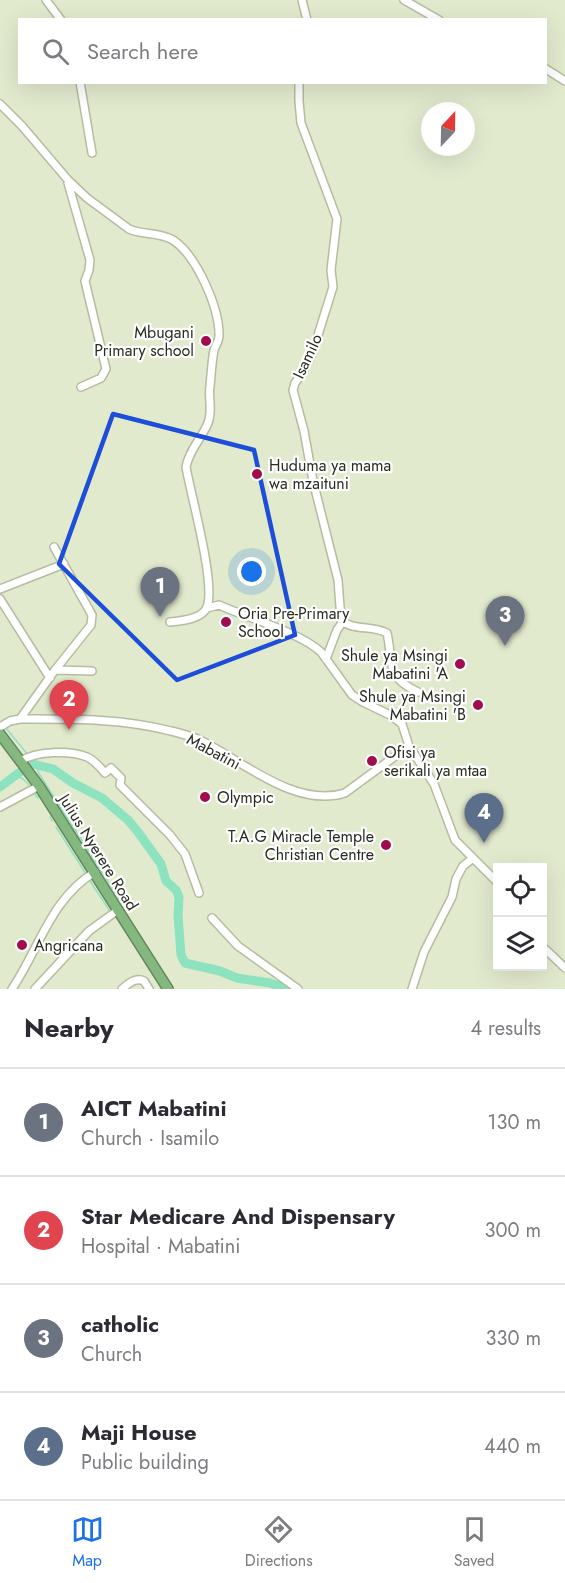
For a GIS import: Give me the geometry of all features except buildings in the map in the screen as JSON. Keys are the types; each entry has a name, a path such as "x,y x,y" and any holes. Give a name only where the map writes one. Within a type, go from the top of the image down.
{"highway":[{"name":"Julius Nyerere Road","path":"0,734 26,758 39,786 90,875 118,910 166,986"}],"street":[{"path":"46,0 60,18"},
{"path":"302,0 306,18"},
{"path":"404,0 436,18"},
{"path":"547,70 565,81"},
{"path":"80,84 92,153"},
{"name":"Isamilo","path":"299,84 298,101 301,123 337,219 331,270 333,286 313,351 293,390 336,572 342,623"},
{"path":"0,104 87,198 136,233 172,240 195,262 205,283 218,328 218,342 214,350 208,424 190,453 186,467 207,575 207,608"},
{"path":"68,180 90,260 85,281 106,369 101,378 81,387"},
{"path":"20,719 87,630 92,620 92,615 54,547"},
{"path":"0,590 64,564"},
{"path":"0,599 50,678"},
{"path":"170,622 195,617 207,608 219,605 315,646 358,699 399,719 406,730 410,746 434,784 455,840 493,878"},
{"path":"326,659 342,623 380,629 387,633 396,678 403,685 418,692"},
{"path":"55,670 92,671"},
{"name":"Mabatini","path":"0,727 10,721 20,719 104,719 171,731 196,739 272,782 322,796 336,796 345,793 410,746"},
{"path":"26,758 44,753 81,756 93,761 105,773 111,768 121,778 120,785 170,835 185,854 199,893"},
{"path":"0,807 39,786"},
{"path":"414,988 424,952 452,897 456,879 462,866 472,859"},
{"path":"12,989 60,903 90,875"},
{"path":"35,989 89,931 118,910"},
{"path":"212,918 238,946 298,989"},
{"path":"547,950 565,968"},
{"path":"122,989 138,979 144,981 149,988 166,986"}],"highlighted area":[{"path":"113,414 254,450 295,635 177,680 59,564"}],"waterway":[{"path":"6,728 28,755"},
{"path":"31,759 35,763"},
{"path":"33,764 53,769 73,783 102,798 128,820 138,832 161,864 166,881 176,890 179,897 181,955 185,963 287,989"},
{"path":"37,764 38,772 120,900"},
{"path":"0,787 20,772"},
{"path":"15,775 31,787"},
{"path":"34,793 38,798"},
{"path":"50,817 52,821"},
{"path":"56,827 86,874"},
{"path":"90,881 109,910"}],"place":[{"name":"Mbugani Primary school","path":"206,341"},
{"name":"Huduma ya mama wa mzaituni","path":"257,474"},
{"name":"AICT Mabatini","path":"160,617"},
{"name":"Oria Pre-Primary School","path":"226,622"},
{"name":"catholic","path":"505,646"},
{"name":"Shule ya Msingi Mabatini 'A","path":"460,664"},
{"name":"Shule ya Msingi Mabatini 'B","path":"478,705"},
{"name":"Star Medicare And Dispensary","path":"69,730"},
{"name":"Ofisi ya serikali ya mtaa","path":"372,761"},
{"name":"Olympic","path":"205,797"},
{"name":"Maji House","path":"484,843"},
{"name":"T.A.G Miracle Temple Christian Centre","path":"386,845"},
{"name":"Angricana","path":"22,945"}]}
